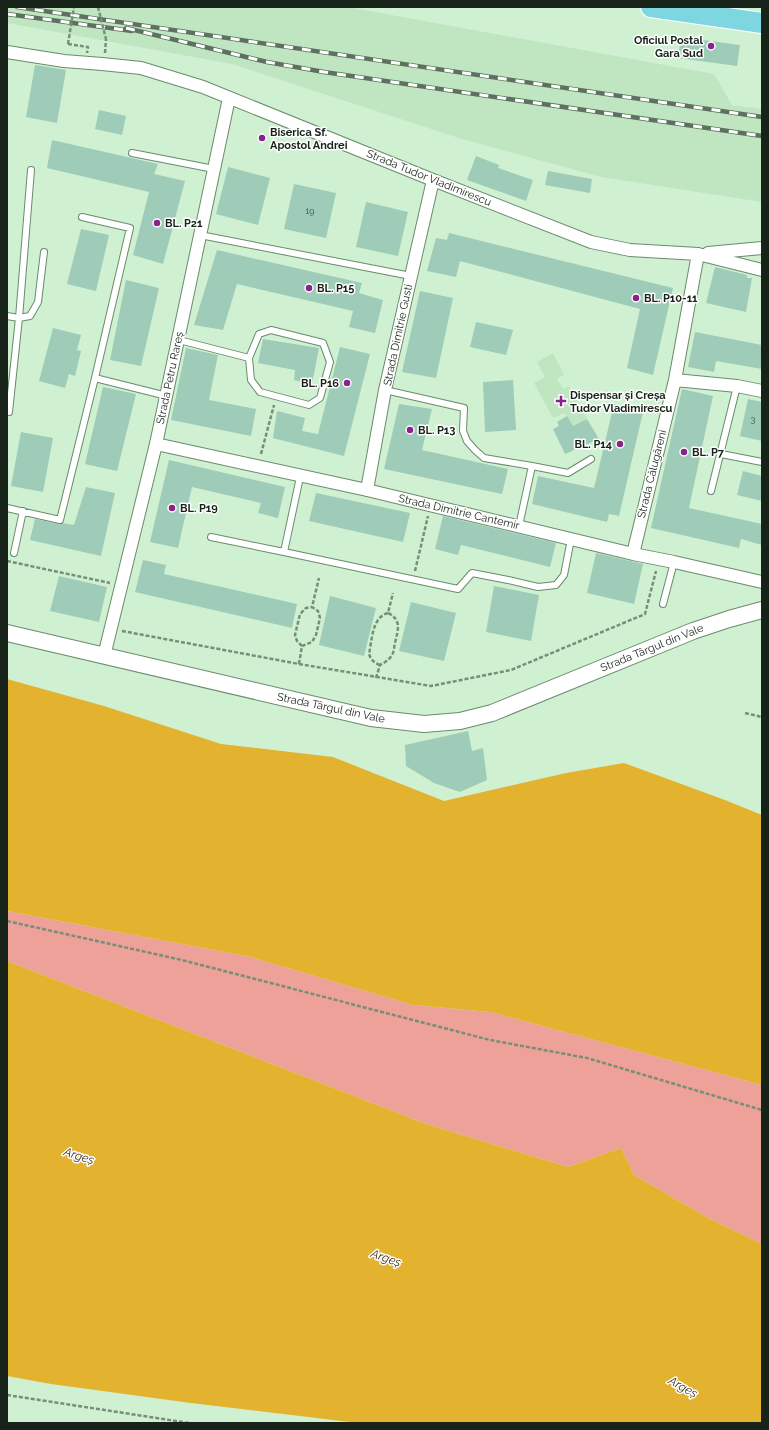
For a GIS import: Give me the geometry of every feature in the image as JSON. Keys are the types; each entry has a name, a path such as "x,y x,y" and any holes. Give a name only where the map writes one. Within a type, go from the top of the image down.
{"main road":[{"path":"650,7 713,11 762,22"}],"street":[{"name":"Strada Tudor Vladimirescu","path":"7,52 64,62 141,68 204,88 591,242 630,250 698,254 762,270"},
{"name":"Strada Petru Rareș","path":"104,656 167,396 229,98"},
{"name":"Strada Dimitrie Gusti","path":"367,490 385,390 433,180"},
{"path":"698,254 762,248"},
{"name":"Strada Călugăreni","path":"633,554 675,380 698,254"},
{"path":"675,380 737,386 762,391"},
{"name":"Strada Dimitrie Cantemir","path":"156,444 258,466 300,477 367,490 633,554 762,582"},
{"name":"Strada Târgul din Vale","path":"7,633 371,718 424,724 460,721 492,713 693,632 729,619 762,610"}],"lane":[{"path":"132,153 214,169"},
{"path":"9,412 19,318 31,170"},
{"path":"7,508 60,520 130,228 82,217"},
{"path":"200,235 411,276"},
{"path":"7,316 19,318 30,316 38,302 44,252"},
{"path":"271,330 323,343 330,362 320,398 309,405 276,398 260,392 251,380 249,358 259,334 271,330"},
{"path":"178,340 249,358"},
{"path":"95,378 167,396"},
{"path":"712,491 737,386"},
{"path":"385,390 464,408 463,431 467,441 484,458 568,473 591,459"},
{"path":"721,454 762,462"},
{"path":"519,526 532,466"},
{"path":"284,552 300,477"},
{"path":"14,553 23,511"},
{"path":"211,537 458,589 472,573 538,587 556,585 564,575 571,539"},
{"path":"663,604 674,562"}],"path":[{"path":"68,44 74,7"},
{"path":"98,7 106,39 105,54"},
{"path":"258,466 276,398"},
{"path":"413,579 431,506"},
{"path":"111,629 376,678 431,686 511,670 645,614 660,559"},
{"path":"7,562 122,586"},
{"path":"312,607 319,578"},
{"path":"388,613 393,594"},
{"path":"299,664 302,646 295,635 300,614 306,608 312,607 318,612 320,618 316,636 312,642 302,646"},
{"path":"376,678 380,665 387,661 392,655 397,633 398,624 394,616 388,613 382,614 378,619 369,654 371,659 380,665"},
{"path":"745,713 762,717"},
{"path":"7,922 182,960 490,1040 587,1058 762,1110"},
{"path":"7,1395 189,1423"}],"shaded area":[{"path":"7,7 348,7 714,74 732,105 762,109 762,202 601,177 462,139 232,64 7,23"},
{"name":"Dispensar și Creșa Tudor Vladimirescu","path":"553,353 564,375 557,379 563,389 569,386 587,419 573,426 565,413 553,418 534,383 545,377 537,362"},
{"path":"7,911 251,957 413,1005 490,1012 762,1085 762,1244 712,1220 634,1175 621,1148 568,1167 426,1124 7,961"}],"water":[{"path":"7,679 104,706 221,744 333,757 444,801 566,773 624,763 762,815 762,1085 490,1012 413,1005 251,957 7,911"},
{"name":"Argeș","path":"7,961 426,1124 568,1167 621,1148 634,1175 712,1220 762,1244 762,1423 358,1423 191,1403 51,1384 7,1376"}],"building":[{"path":"681,37 740,45 737,66 678,58"},
{"path":"35,65 66,70 57,123 26,117"},
{"path":"99,110 126,116 122,135 95,129"},
{"name":"BL. P21","path":"52,140 158,164 154,174 185,181 163,264 133,255 149,192 47,168"},
{"path":"476,156 499,165 498,168 533,180 526,201 467,180"},
{"path":"228,167 270,178 258,225 216,214"},
{"path":"548,171 592,179 590,193 545,185"},
{"path":"294,184 336,193 326,238 284,229"},
{"path":"366,202 408,212 398,256 356,247"},
{"path":"81,229 109,235 96,291 67,284"},
{"name":"BL. P10-11","path":"449,233 673,288 653,375 627,368 640,309 460,261 456,277 427,271 436,238 447,240"},
{"name":"BL. P15","path":"217,250 362,283 359,293 383,300 375,333 349,327 353,311 237,284 223,330 194,325"},
{"path":"715,267 747,275 747,278 752,278 746,312 706,303"},
{"path":"126,280 159,288 141,366 110,360"},
{"path":"420,291 453,298 436,378 402,372"},
{"path":"476,322 513,330 506,355 470,347"},
{"path":"53,328 81,335 77,350 81,351 75,376 69,374 65,388 39,381"},
{"path":"695,332 762,345 762,369 716,361 714,372 688,367"},
{"path":"263,339 319,348 312,384 294,380 295,370 258,363"},
{"name":"BL. P16","path":"340,347 370,354 344,456 273,438 277,411 305,418 302,431 318,434"},
{"path":"186,348 218,355 209,400 256,409 251,436 171,420"},
{"path":"513,380 516,430 485,432 483,382"},
{"path":"103,387 136,394 117,471 85,464"},
{"name":"BL. P7","path":"682,389 713,396 689,508 762,524 762,545 741,539 739,548 651,528"},
{"path":"748,399 762,402 762,441 740,436"},
{"name":"BL. P13","path":"399,404 432,409 422,450 508,469 502,494 384,469"},
{"name":"BL. P14","path":"614,404 643,412 619,516 609,514 607,522 532,504 538,476 594,488"},
{"path":"567,416 573,426 587,419 599,439 565,454 553,429 559,426 557,422"},
{"path":"21,432 53,438 43,492 11,486"},
{"name":"BL. P19","path":"169,460 285,487 278,518 258,513 261,503 192,487 178,548 150,542"},
{"path":"743,471 762,476 762,501 737,495"},
{"path":"86,487 115,493 101,556 30,540 35,519 59,524 63,523 74,525"},
{"path":"316,493 410,513 403,542 309,521"},
{"path":"443,516 556,543 550,567 461,545 458,555 435,549"},
{"path":"596,553 643,564 634,604 587,593"},
{"path":"143,560 166,565 164,574 297,604 292,628 135,592"},
{"path":"59,576 107,587 99,622 50,611"},
{"path":"494,586 539,595 531,641 486,632"},
{"path":"330,596 376,608 364,656 319,645"},
{"path":"411,602 456,613 444,661 399,651"},
{"path":"468,731 472,751 483,748 487,780 460,792 434,783 406,766 405,745"}],"railway":[{"path":"17,7 762,117"},
{"path":"7,14 132,31"},
{"path":"126,28 267,62 324,72 762,136"}],"place":[{"name":"Oficiul Postal Gara Sud","path":"711,46"},
{"name":"Biserica Sf. Apostol Andrei","path":"262,138"},
{"name":"BL. P21","path":"157,223"},
{"name":"BL. P15","path":"309,288"},
{"name":"BL. P10-11","path":"636,298"},
{"name":"BL. P16","path":"347,383"},
{"name":"Dispensar și Creșa Tudor Vladimirescu","path":"561,401"},
{"name":"BL. P13","path":"410,430"},
{"name":"BL. P14","path":"620,444"},
{"name":"BL. P7","path":"684,452"},
{"name":"BL. P19","path":"172,508"}]}
